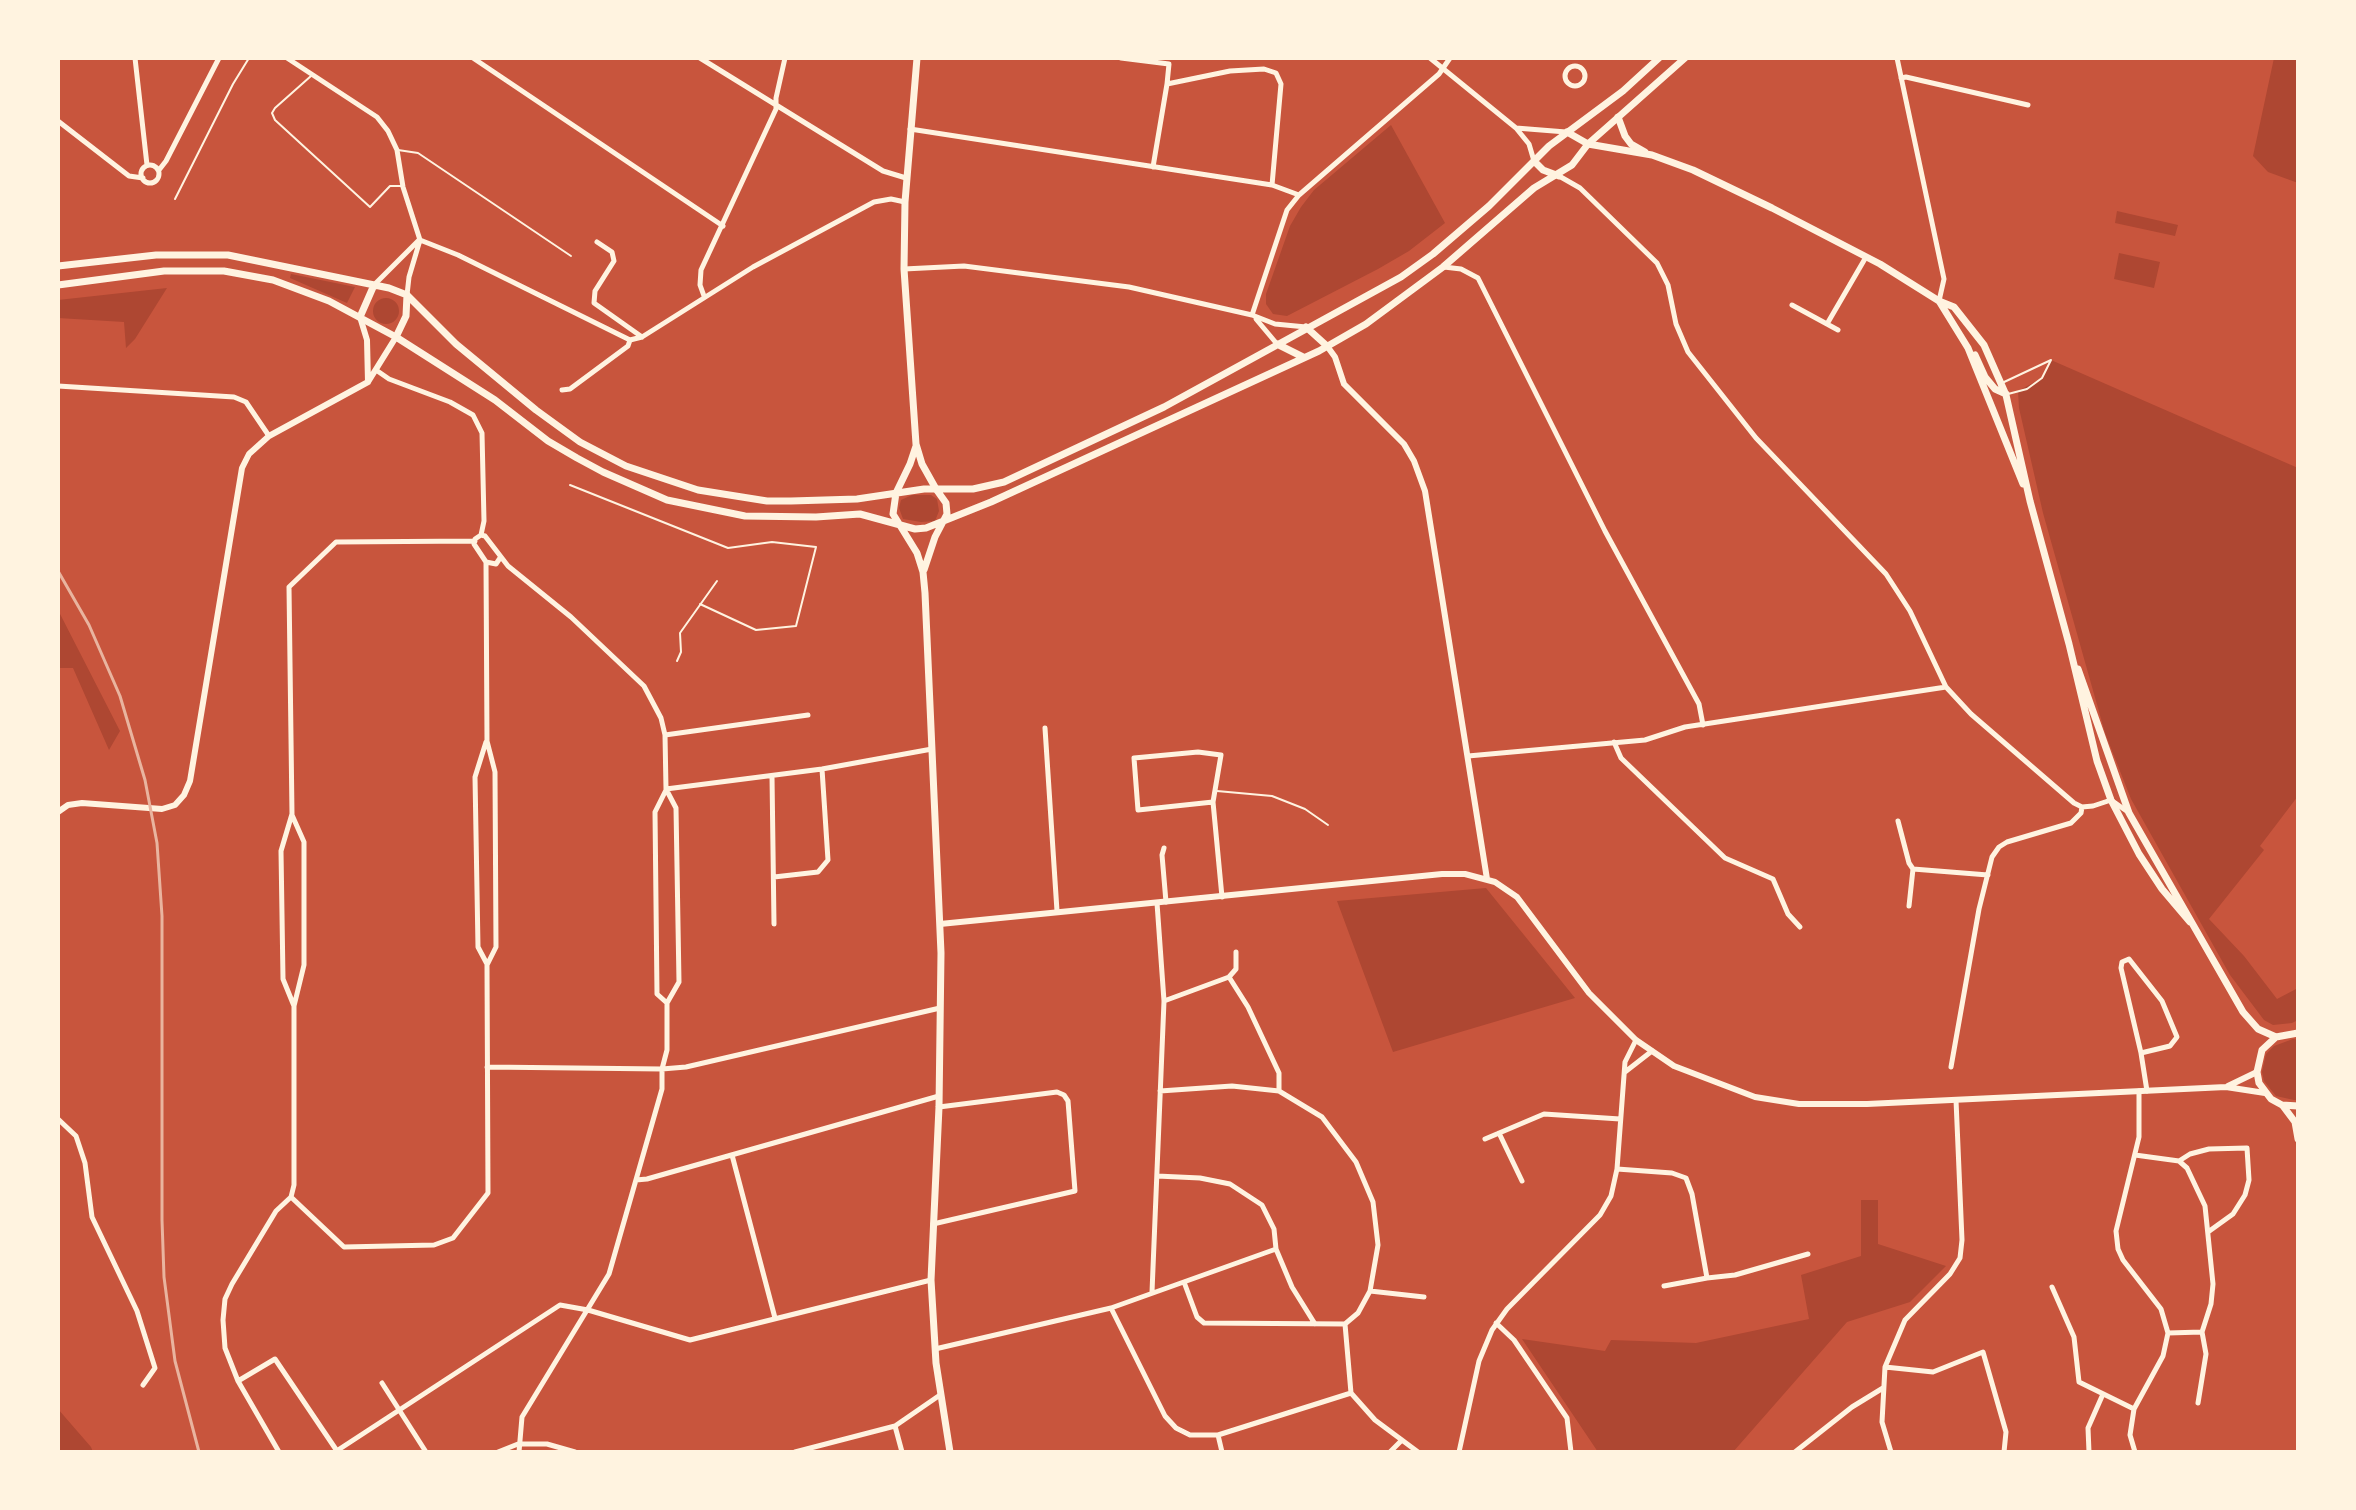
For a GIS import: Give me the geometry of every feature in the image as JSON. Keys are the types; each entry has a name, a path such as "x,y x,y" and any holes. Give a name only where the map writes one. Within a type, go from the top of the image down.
{"main road":[{"path":"917,58 909,129 904,269 916,444 922,464 946,503 945,521 935,537 923,572"},
{"path":"58,266 156,255 228,255 374,285 407,295 456,344 580,442 626,466 698,490 767,501 857,499 936,489 959,490 1004,482 1176,400 1401,277 1433,254 1567,132 1623,91 1659,58"},
{"path":"58,285 164,271 224,271 273,280 361,313 495,400 548,441 603,472 667,500 745,516 773,518 860,514 915,529 931,527 1327,346 1366,324 1443,267 1534,188 1559,176 1588,144 1685,58"},
{"path":"1618,117 1631,144 1647,154 1693,170 1866,257 1954,307 1984,345 2002,389 2069,644 2083,712 2111,800 2139,854 2162,889 2190,922"},
{"path":"1567,132 1588,144 1647,154"},
{"path":"1534,161 1543,170 1559,176"},
{"path":"361,313 374,285"},
{"path":"396,337 406,316 407,295"},
{"path":"1939,301 1970,352 2030,501"},
{"path":"1306,327 1327,346"},
{"path":"1277,344 1303,357"},
{"path":"1970,352 1976,356 1985,377 2002,389"},
{"path":"916,444 896,493 893,514 917,553 923,572 940,924 939,1107 931,1280 940,1395 950,1452"},
{"path":"2069,644 2129,813 2243,1012 2258,1029 2276,1037"},
{"path":"2258,1029 2262,1050 2257,1072 2265,1093 2297,1120 2298,1139"},
{"path":"2262,1050 2276,1037 2298,1033"},
{"path":"2282,1105 2298,1106"}],"street":[{"path":"135,58 147,165"},
{"path":"58,121 129,176 154,182 219,58"},
{"path":"287,58 377,117 388,131 397,150 403,187 420,240 407,295"},
{"path":"473,58 723,226"},
{"path":"700,58 883,171 906,178"},
{"path":"704,296 699,277 776,109 785,58"},
{"path":"1121,58 1169,64 1153,167"},
{"path":"1430,58 1516,128 1529,144 1534,161"},
{"path":"1252,315 1287,210 1299,195 1444,69 1450,58"},
{"path":"1570,68 1576,66 1584,71 1584,81 1579,86 1567,82 1565,76 1574,58"},
{"path":"1897,58 1944,279 1939,301"},
{"path":"1167,84 1230,71 1264,69 1276,73 1281,84 1272,185"},
{"path":"1901,78 2028,105"},
{"path":"1516,128 1567,132"},
{"path":"909,129 1272,185 1299,195"},
{"path":"143,178 143,169 147,165 159,170"},
{"path":"1559,176 1580,188 1657,263 1668,285 1676,324 1688,352 1756,438 1886,574 1910,611 1946,687 1971,714 2067,798 2082,807 2111,800 2129,813"},
{"path":"420,240 458,255 630,340 642,337 704,296 874,202 891,199 905,202"},
{"path":"374,285 420,240"},
{"path":"597,242 612,252 614,261 595,291 594,303 642,337"},
{"path":"1827,324 1866,257"},
{"path":"904,269 964,266 1129,287 1252,315 1275,324 1306,327"},
{"path":"1443,267 1461,269 1478,278 1605,531 1700,710 1703,725"},
{"path":"1792,305 1838,330"},
{"path":"361,313 367,340 368,382"},
{"path":"1252,315 1277,344"},
{"path":"58,812 68,805 82,803 162,809 175,805 184,795 190,781 242,468 249,454 269,436 368,382 396,337"},
{"path":"562,390 570,389 628,346 630,340"},
{"path":"1327,346 1335,357 1344,384 1404,444 1420,475 1428,505 1487,879"},
{"path":"376,370 389,379 450,402 473,415 482,433 483,536 500,558 571,617 644,686 661,718 665,735 666,789 655,812 657,994 667,1003"},
{"path":"58,386 234,397 246,402 269,436"},
{"path":"294,1006 283,979 281,851 292,814 289,587 336,542 475,541 483,536"},
{"path":"475,541 478,552 486,562 487,741 495,772 496,947 487,965"},
{"path":"486,562 496,564 500,558"},
{"path":"1468,756 1645,740 1685,727 1946,687"},
{"path":"665,735 808,715"},
{"path":"1045,728 1057,911"},
{"path":"291,1197 344,1247 434,1245 453,1238 488,1193 487,965 478,947 475,777 487,741"},
{"path":"1614,742 1621,758 1725,858 1773,879 1788,914 1800,927"},
{"path":"666,789 822,769 932,749"},
{"path":"1213,802 1138,810 1134,758 1198,752 1221,755 1213,802 1222,897"},
{"path":"774,877 818,872 828,860 822,769"},
{"path":"772,776 774,924"},
{"path":"519,1452 522,1417 609,1274 662,1089 662,1069 667,1050 667,1003 679,982 676,808 666,789"},
{"path":"1951,1067 1979,909 1992,857 2007,842 2071,823 2081,813 2082,807"},
{"path":"279,1452 238,1381 225,1348 223,1320 225,1299 276,1211 291,1197 294,1185 294,1006 304,972 304,842 292,814"},
{"path":"1898,821 1913,869 1909,906"},
{"path":"1164,848 1166,902"},
{"path":"1913,869 1988,875"},
{"path":"940,924 1454,873 1487,879 1517,897 1589,993 1636,1040 1674,1066 1729,1089 1776,1102 1867,1104 2226,1087 2265,1093"},
{"path":"1152,1292 1164,1001 1157,903"},
{"path":"1164,1001 1229,977 1236,969 1236,952"},
{"path":"2141,1053 2170,1046 2177,1037 2162,1001 2129,959 2122,962 2121,968 2147,1091"},
{"path":"1229,977 1248,1007 1279,1073 1279,1091"},
{"path":"487,1067 686,1067 940,1008"},
{"path":"1459,1452 1479,1361 1496,1323 1600,1215 1611,1196 1617,1169 1625,1062 1636,1040"},
{"path":"1624,1072 1652,1051"},
{"path":"2226,1087 2257,1072"},
{"path":"1160,1091 1232,1086 1279,1091 1322,1117 1356,1162 1373,1202 1378,1245 1370,1291 1358,1313 1345,1324 1204,1323 1197,1317 1184,1282"},
{"path":"2135,1452 2130,1435 2134,1409 2163,1356 2168,1333 2161,1309 2118,1249 2116,1231 2139,1137 2139,1091"},
{"path":"933,1224 1075,1191 1068,1101 1064,1095 1057,1092 939,1107"},
{"path":"636,1180 939,1096"},
{"path":"1891,1452 1882,1422 1885,1367 1905,1320 1950,1274 1960,1258 1962,1240 1956,1100"},
{"path":"1485,1139 1544,1114 1620,1119"},
{"path":"58,1119 76,1136 85,1163 92,1217 137,1311 155,1368 143,1385"},
{"path":"1499,1133 1522,1181"},
{"path":"2179,1161 2190,1154 2209,1149 2247,1148 2249,1180 2245,1195 2233,1214 2208,1232"},
{"path":"732,1155 775,1318"},
{"path":"2135,1155 2179,1161 2187,1168 2205,1206 2213,1284 2211,1304 2202,1332 2206,1354 2198,1403"},
{"path":"1617,1169 1672,1173 1686,1178 1692,1194 1707,1278"},
{"path":"1157,1176 1200,1178 1230,1184 1262,1205 1274,1229 1276,1249 1292,1287 1315,1324"},
{"path":"935,1349 1111,1308 1276,1249"},
{"path":"1664,1286 1735,1275 1808,1254"},
{"path":"238,1381 275,1359 336,1452 560,1305 588,1310 690,1340 931,1280"},
{"path":"2052,1287 2074,1337 2079,1382 2134,1409"},
{"path":"1370,1291 1424,1297"},
{"path":"1111,1308 1165,1416 1176,1428 1190,1435 1218,1435 1351,1393"},
{"path":"1496,1323 1514,1340 1567,1418 1571,1452"},
{"path":"1345,1324 1351,1393 1375,1420 1418,1452"},
{"path":"2168,1333 2202,1332"},
{"path":"1885,1367 1933,1372 1983,1352 2006,1432 2004,1452"},
{"path":"382,1383 426,1452"},
{"path":"1795,1452 1852,1407 1884,1388"},
{"path":"2089,1452 2088,1428 2103,1394"},
{"path":"795,1452 895,1426 940,1395"},
{"path":"895,1426 902,1452"},
{"path":"1218,1435 1222,1452"},
{"path":"1390,1452 1402,1440"},
{"path":"498,1452 518,1444 547,1444 575,1452"}],"lane":[{"path":"175,199 249,58"},
{"path":"311,75 275,108 272,113 275,120 370,207 390,186 403,187"},
{"path":"397,150 418,153 571,256"},
{"path":"2051,360 2042,378 2027,389 2002,389 2051,360"},
{"path":"570,485 728,548 772,542 816,547 796,626 756,630 700,604"},
{"path":"677,661 681,652 680,633 717,581"},
{"path":"1215,791 1272,796 1305,809 1328,825"}],"shaded area":[{"path":"2274,58 2298,58 2298,183 2268,172 2253,156"},
{"path":"1391,125 1445,223 1409,251 1378,269 1287,316 1273,314 1266,304 1266,294 1290,226 1301,207 1314,190"},
{"path":"2117,211 2178,225 2175,236 2115,223"},
{"path":"2119,253 2160,262 2154,288 2114,279"},
{"path":"291,274 355,287 347,303 290,278"},
{"path":"167,288 126,348 124,322 58,318 58,300"},
{"path":"386,298 395,302 399,311 395,320 386,324 377,320 373,311 377,302"},
{"path":"2051,360 2298,468 2298,796 2260,846 2264,850 2209,919 2244,956 2277,999 2298,988 2298,1020 2292,1023 2273,1025 2264,1020 2230,975 2131,799 2105,733 2043,513 2019,408 2018,391 2042,378"},
{"path":"912,495 931,495 937,499 939,511 935,521 903,519 899,508 901,500"},
{"path":"58,610 120,731 109,750 73,668 58,668"},
{"path":"1486,888 1575,998 1393,1052 1337,901"},
{"path":"2298,1040 2298,1100 2276,1096 2264,1081 2262,1072 2266,1054 2274,1046"},
{"path":"1861,1200 1878,1200 1878,1244 1946,1266 1910,1302 1847,1322 1733,1452 1598,1452 1522,1339 1605,1351 1611,1340 1696,1343 1809,1319 1801,1275 1861,1256"},
{"path":"58,1409 91,1447 93,1452 58,1452"}],"railway":[{"path":"58,571 89,625 120,696 145,780 157,843 162,916 164,1277 175,1361 199,1452"}]}
